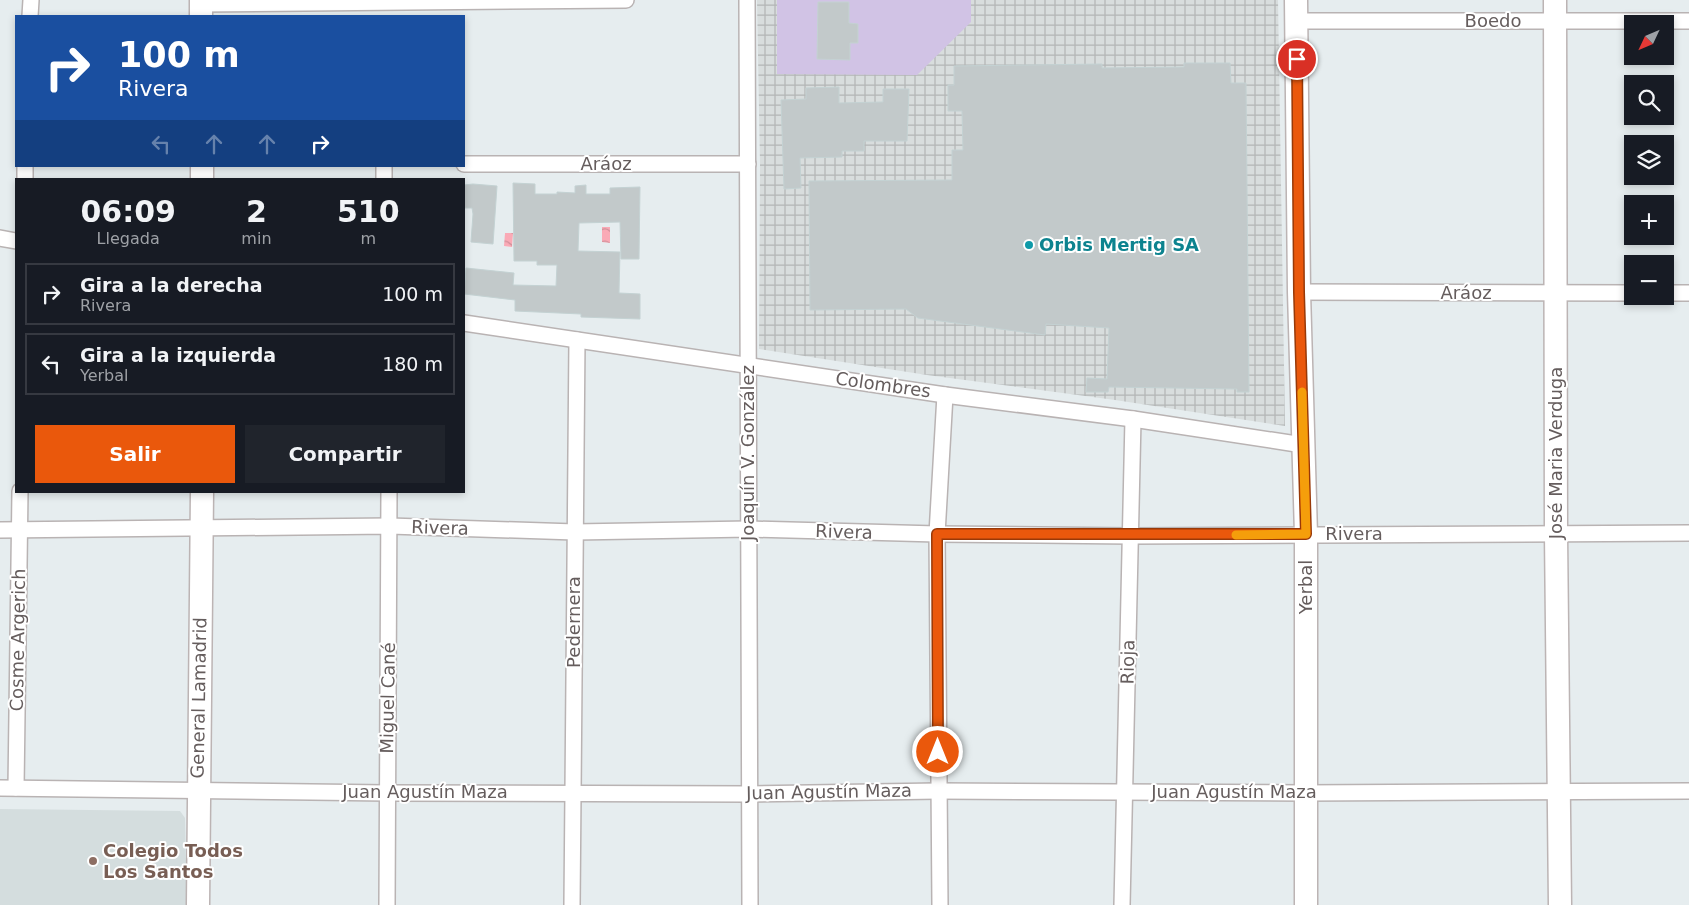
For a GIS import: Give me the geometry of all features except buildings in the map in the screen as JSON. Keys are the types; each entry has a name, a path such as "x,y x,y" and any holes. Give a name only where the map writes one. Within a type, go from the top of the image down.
{"street":[{"path":"30,15 31,0"},
{"path":"201,7 388,7 626,0"},
{"name":"Joaquín V. González","path":"747,0 750,905"},
{"name":"Boedo","path":"1296,10 1556,11 1689,21"},
{"name":"Yerbal","path":"1296,10 1299,292 1306,534 1306,905"},
{"name":"José Maria Verduga","path":"1556,11 1556,534 1560,905"},
{"name":"Aráoz","path":"465,164 748,164"},
{"path":"0,238 15,241"},
{"name":"Aráoz","path":"1299,292 1624,293"},
{"path":"1674,293 1689,293"},
{"name":"Colombres","path":"465,323 1303,445"},
{"name":"Pedernera","path":"572,905 577,340"},
{"path":"940,905 937,534 945,394"},
{"name":"Rioja","path":"1122,905 1133,419"},
{"name":"Cosme Argerich","path":"16,788 20,493"},
{"name":"General Lamadrid","path":"198,905 202,493"},
{"name":"Miguel Cané","path":"387,905 386,793 389,493"},
{"name":"Rivera","path":"0,530 390,526 575,532 749,529 937,534 1131,536 1689,533"},
{"name":"Juan Agustín Maza","path":"0,788 386,793 574,792 749,794 938,791 1305,793 1689,791"}],"shaded area":[{"path":"757,0 1278,0 1285,426 759,349 760,165"},
{"path":"777,0 971,0 971,22 917,75 777,74"},
{"name":"Colegio Todos Los Santos","path":"0,809 180,811 185,818 187,905 0,905"}],"water":[{"path":"602,227 610,227 610,243 602,242"},
{"path":"505,233 513,233 512,247 504,246"}],"slow traffic":[{"path":"1236,535 1306,534 1302,392"}],"place":[{"name":"Orbis Mertig SA","path":"1029,245"},
{"name":"Colegio Todos Los Santos","path":"93,861"}],"route":[{"path":"938,752 937,534 1131,536 1306,534 1299,292 1297,59"}]}
